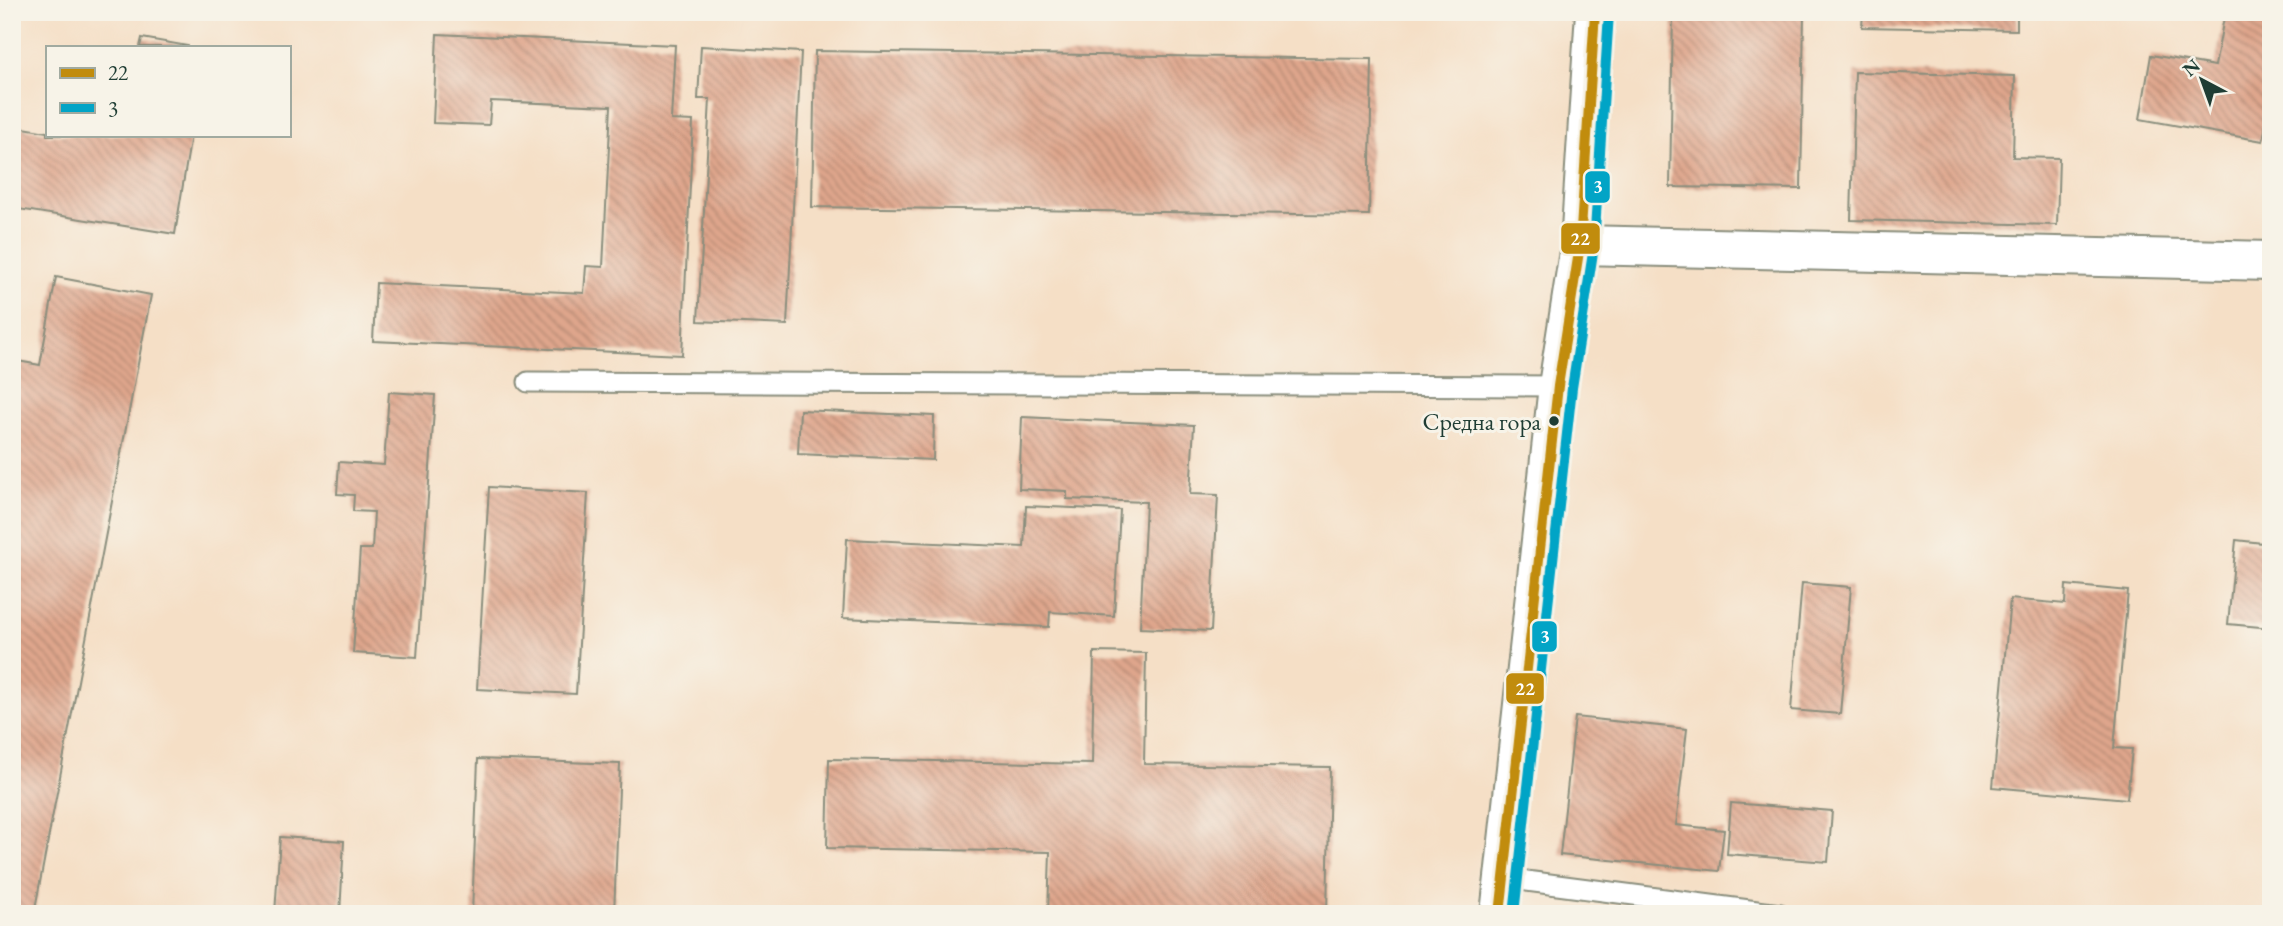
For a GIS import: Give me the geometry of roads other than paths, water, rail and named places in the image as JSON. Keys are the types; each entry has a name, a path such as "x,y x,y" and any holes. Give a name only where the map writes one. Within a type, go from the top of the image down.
{"street":[{"path":"1502,896 1558,386 1580,245 1595,12"},
{"path":"1580,245 2271,261"}],"lane":[{"path":"528,382 1558,386"},
{"path":"1502,896 1780,914"}],"place":[{"name":"Средна гора","path":"1554,421"}]}
